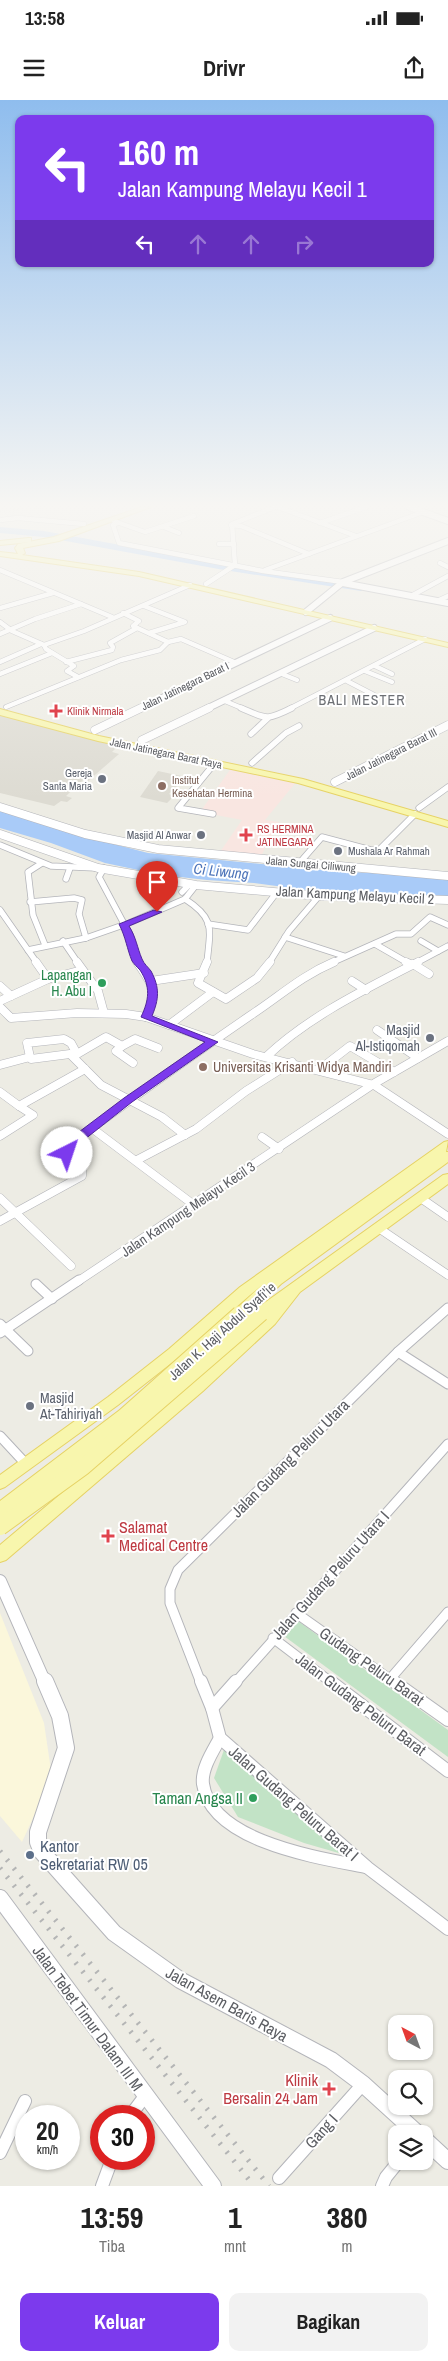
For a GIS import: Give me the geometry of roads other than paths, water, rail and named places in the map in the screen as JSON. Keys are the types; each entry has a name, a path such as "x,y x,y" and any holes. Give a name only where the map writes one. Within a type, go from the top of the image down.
{"main road":[{"path":"281,604 448,639"},
{"path":"287,604 330,618 448,645"},
{"name":"Jalan Jatinegara Barat Raya","path":"2,708 334,782 448,824"},
{"name":"Jalan Jatinegara Barat Raya","path":"2,708 47,726 300,782 417,811 448,816"},
{"name":"Jalan K. Haji Abdul Syafi'ie","path":"0,1483 113,1401 174,1353 245,1291 448,1145"},
{"name":"Jalan K. Haji Abdul Syafi'ie","path":"0,1510 81,1452 204,1350 276,1281 448,1156"},
{"path":"421,1176 425,1163"},
{"name":"Jalan K. Haji Abdul Syafi'ie","path":"0,1526 83,1467 261,1313 422,1199 448,1178"},
{"path":"286,1262 307,1258"},
{"name":"Jalan K. Haji Abdul Syafi'ie","path":"0,1555 198,1387 270,1320 293,1292"},
{"path":"0,1510 13,1521 38,1524"}],"street":[{"path":"0,608 12,604"},
{"path":"0,634 35,619 79,604"},
{"path":"81,604 112,617"},
{"path":"0,662 22,653 19,652 24,650 84,631 112,617 148,604"},
{"path":"309,610 316,604"},
{"path":"144,606 185,622 149,633"},
{"path":"123,613 139,621 133,626 168,642"},
{"name":"Jalan Jatinegara Barat I","path":"95,730 234,662 330,618"},
{"path":"0,622 43,645 52,653 74,666 67,671 77,677"},
{"path":"66,662 112,650 114,647 110,643 137,628"},
{"path":"142,740 374,628"},
{"path":"2,708 121,660 160,650 168,642 185,639 234,662"},
{"path":"251,734 268,718 347,682 424,639"},
{"path":"0,674 52,653"},
{"path":"375,666 392,674"},
{"path":"365,671 392,682"},
{"path":"282,674 297,680"},
{"path":"347,682 374,695"},
{"path":"225,701 268,718"},
{"name":"Jalan Jatinegara Barat III","path":"334,782 448,725"},
{"path":"252,763 286,733 300,726"},
{"path":"213,814 178,808 214,764"},
{"path":"302,860 322,837 370,850 379,850 417,811 448,787"},
{"name":"Jalan Sungai Ciliwung","path":"0,807 84,834 158,850 448,876"},
{"name":"Jalan Kampung Melayu Kecil 2","path":"0,834 101,868 232,890 319,896 448,900"},
{"path":"0,845 54,867 101,868 99,877 105,894 119,913 131,938 137,961 150,981 154,992 153,1001 146,1017"},
{"path":"42,863 28,872 30,902 46,945"},
{"path":"66,879 70,868"},
{"path":"182,892 193,884"},
{"path":"28,950 63,941 86,938 124,924 185,899 193,884"},
{"path":"208,924 248,930 277,892"},
{"path":"185,899 202,910 210,934 204,973 198,982 227,999 257,978 274,957 285,937 319,896"},
{"path":"30,902 74,898 82,900 79,914 86,938"},
{"path":"0,910 48,979"},
{"path":"0,1221 82,1176 82,1168 67,1153 66,1148 93,1129 128,1100 265,1006 308,973 396,934 410,934 430,917 448,925"},
{"path":"285,937 344,956"},
{"path":"63,941 98,991 104,1013"},
{"path":"421,941 438,951"},
{"path":"374,944 429,974"},
{"path":"266,1057 289,1035 412,964 448,946"},
{"path":"0,1001 48,979 82,970"},
{"path":"150,981 204,973"},
{"path":"352,981 366,990"},
{"path":"0,986 11,996"},
{"path":"169,1025 213,992"},
{"path":"0,1007 3,1016 14,1018 104,1013 146,1017 213,1042 374,1084 448,1134"},
{"path":"377,1030 418,1058"},
{"path":"0,1065 30,1057 31,1059 74,1055 106,1037 122,1046"},
{"path":"30,1057 27,1043 64,1039 71,1043 74,1055 101,1085 162,1117 185,1135"},
{"path":"133,1062 116,1050 136,1039 158,1048"},
{"path":"374,1084 448,1041"},
{"path":"319,1070 350,1046 394,1072"},
{"path":"137,1160 185,1135 230,1105 246,1091 292,1062"},
{"path":"20,1106 85,1069"},
{"name":"Jalan Kampung Melayu Kecil 3","path":"2,1328 52,1299 194,1205 244,1168 279,1149 374,1084"},
{"path":"0,1092 33,1115 0,1136"},
{"path":"93,1129 112,1145 116,1145 137,1160 194,1205"},
{"path":"262,1137 279,1149"},
{"path":"0,1198 26,1226 71,1266"},
{"path":"422,1199 448,1217"},
{"path":"380,1229 448,1275"},
{"path":"36,1284 52,1299"},
{"name":"Jalan Gudang Peluru Utara","path":"212,1708 171,1609 168,1594 170,1582 178,1570 398,1352 448,1308"},
{"path":"2,1328 28,1351"},
{"path":"398,1352 448,1384"},
{"path":"0,1436 26,1464"},
{"name":"Jalan Gudang Peluru Utara I","path":"212,1708 448,1444"},
{"name":"Jalan Asem Baris Raya","path":"0,1581 60,1716 66,1748 38,1832 38,1842 42,1852 114,1933 180,1980 331,2060 363,2084 408,2125"},
{"path":"390,1679 448,1612"},
{"name":"Gudang Peluru Barat","path":"296,1613 448,1720"},
{"name":"Jalan Gudang Peluru Barat","path":"273,1638 448,1771"},
{"name":"Jalan Gudang Peluru Barat I","path":"212,1708 220,1738 368,1868 448,1928"},
{"name":"Jalan Gudang Peluru Barat I","path":"220,1738 208,1761 203,1784 206,1795 223,1821 242,1833 306,1855 368,1868"},
{"name":"Jalan Tebet Timur Dalam III M","path":"0,1898 213,2186"},
{"name":"Gang I","path":"279,2178 363,2084"},
{"path":"138,2105 145,2096"},
{"path":"0,2153 25,2101"},
{"path":"433,2147 448,2161"},
{"path":"102,2186 108,2170"},
{"path":"382,2186 391,2170"}],"water":[{"name":"Ci Liwung","path":"0,809 60,830 148,853 332,871 448,877 448,896 329,893 254,883 162,875 105,863 51,843 0,828"}],"railway":[{"path":"0,1851 269,2186"},
{"path":"0,1868 254,2186"}],"place":[{"name":"Klinik Nirmala","path":"56,711"},
{"name":"Gereja Santa Maria","path":"102,779"},
{"name":"Institut Kesehatan Hermina","path":"162,786"},
{"name":"Masjid Al Anwar","path":"201,835"},
{"name":"RS HERMINA JATINEGARA","path":"246,835"},
{"name":"Mushala Ar Rahmah","path":"338,851"},
{"name":"Lapangan H. Abu I","path":"102,983"},
{"name":"Masjid Al-Istiqomah","path":"430,1038"},
{"name":"Universitas Krisanti Widya Mandiri","path":"203,1067"},
{"name":"Masjid At-Tahiriyah","path":"30,1406"},
{"name":"Salamat Medical Centre","path":"108,1536"},
{"name":"Taman Angsa II","path":"253,1798"},
{"name":"Kantor Sekretariat RW 05","path":"30,1855"},
{"name":"Klinik Bersalin 24 Jam","path":"329,2089"}],"district":[{"name":"BALI MESTER","path":"362,700"}]}
